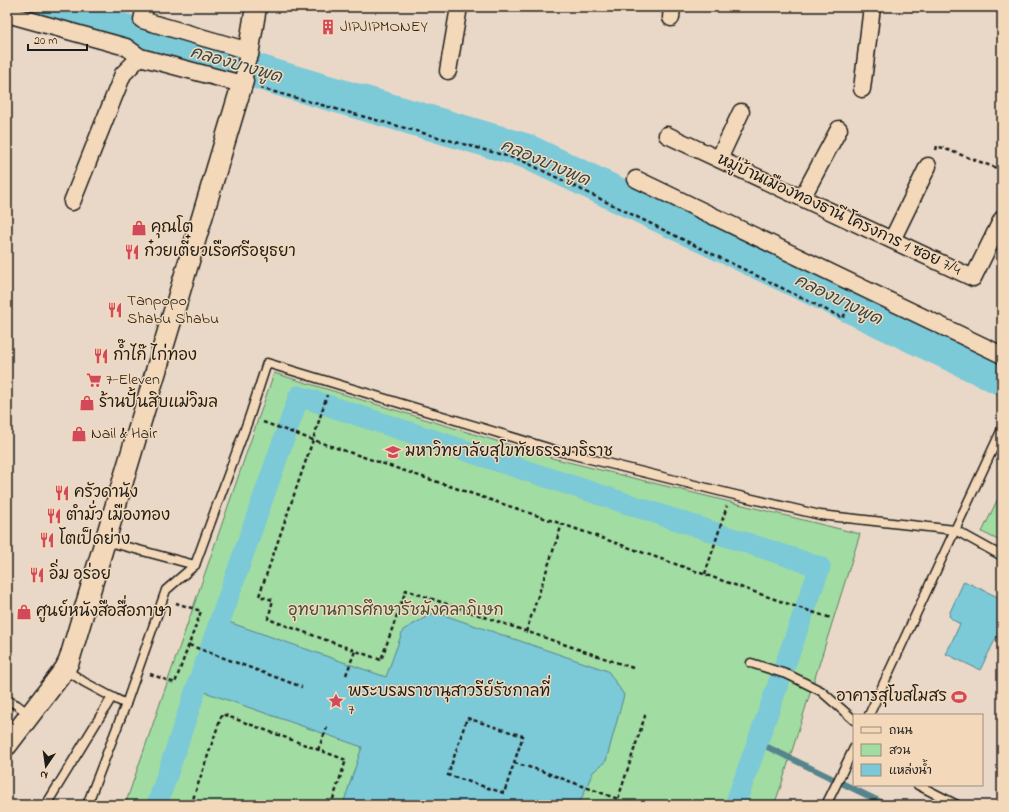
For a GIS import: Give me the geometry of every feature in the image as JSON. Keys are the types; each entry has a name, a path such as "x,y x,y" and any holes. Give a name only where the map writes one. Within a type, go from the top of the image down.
{"street":[{"path":"145,7 142,20 248,53"},
{"path":"7,745 65,669 69,661 242,82 256,7"},
{"path":"448,71 459,7"},
{"path":"862,89 872,7"},
{"path":"7,14 126,47 140,57 242,82"},
{"path":"72,202 123,74 140,57"},
{"path":"719,159 741,112"},
{"path":"802,198 839,129"},
{"name":"หมู่บ้านเมืองทองธานี โครงการ 1 ซอย 7/4","path":"666,134 973,278 1002,219"},
{"path":"892,240 928,166"},
{"path":"636,179 1002,355"}],"lane":[{"path":"87,805 126,704 166,590 195,565 249,418 267,363 558,451 731,494 820,515 955,530 1002,556"},
{"path":"869,714 1002,429"},
{"path":"105,541 195,565"},
{"path":"751,663 789,675 821,690 853,719"},
{"path":"65,669 84,682 126,704"},
{"path":"46,805 112,697"},
{"path":"7,700 17,705 30,715"},
{"path":"826,805 853,751"},
{"path":"920,786 957,805"}],"path":[{"path":"242,82 522,160 843,318"},
{"path":"928,166 938,146 1002,170"},
{"path":"328,394 259,596 273,600 268,619 381,660 406,590 633,668"},
{"path":"266,423 831,618"},
{"path":"705,574 722,520"},
{"path":"526,632 562,524"},
{"path":"138,669 175,683 201,611 163,598"},
{"path":"189,645 302,687"},
{"path":"346,675 355,651"},
{"path":"616,805 646,713"},
{"path":"191,805 222,714 346,760 331,805"},
{"path":"467,718 523,736 514,763 504,793 448,775 467,718"},
{"path":"318,750 328,725"},
{"path":"514,763 539,770 618,798"}],"green space":[{"name":"อุทยานการศึกษารัชมังคลาภิเษก","path":"274,373 552,458 860,534 774,805 125,805"},
{"path":"1002,490 1002,542 982,532"}],"water":[{"path":"964,581 1002,599 1002,626 980,670 946,654 960,624 949,616"},
{"path":"435,612 608,671 624,695 606,761 593,772 580,802 581,805 344,805 343,804 362,747 196,689 220,619 386,677 403,630"}],"waterway":[{"name":"คลองบางพูด","path":"39,7 173,45 278,78 526,151 1002,378"},
{"path":"157,805 196,689 299,396 820,567 735,805"},
{"path":"757,742 887,805"}],"place":[{"name":"JIPJIPMONEY","path":"328,27"},
{"name":"คุณโต","path":"139,228"},
{"name":"ก๋วยเตี๋ยวเรือศรีอยุธยา","path":"132,252"},
{"name":"Tanpopo Shabu Shabu","path":"115,310"},
{"name":"ก๊ำไก๊ ไก่ทอง","path":"101,356"},
{"name":"7-Eleven","path":"94,380"},
{"name":"ร้านปั้นสิบแม่วิมล","path":"87,403"},
{"name":"Nail & Hair","path":"79,434"},
{"name":"มหาวิทยาลัยสุโขทัยธรรมาธิราช","path":"393,452"},
{"name":"ครัวดานัง","path":"62,493"},
{"name":"ตำมั่ว เมืองทอง","path":"54,516"},
{"name":"โตเป็ดย่าง","path":"47,540"},
{"name":"อิ่ม อร่อย","path":"37,575"},
{"name":"ศูนย์หนังสือสื่อภาษา","path":"24,612"},
{"name":"อาคารสุโขสโมสร","path":"959,697"},
{"name":"พระบรมราชานุสาวรีย์รัชกาลที่ 7","path":"336,701"}]}
